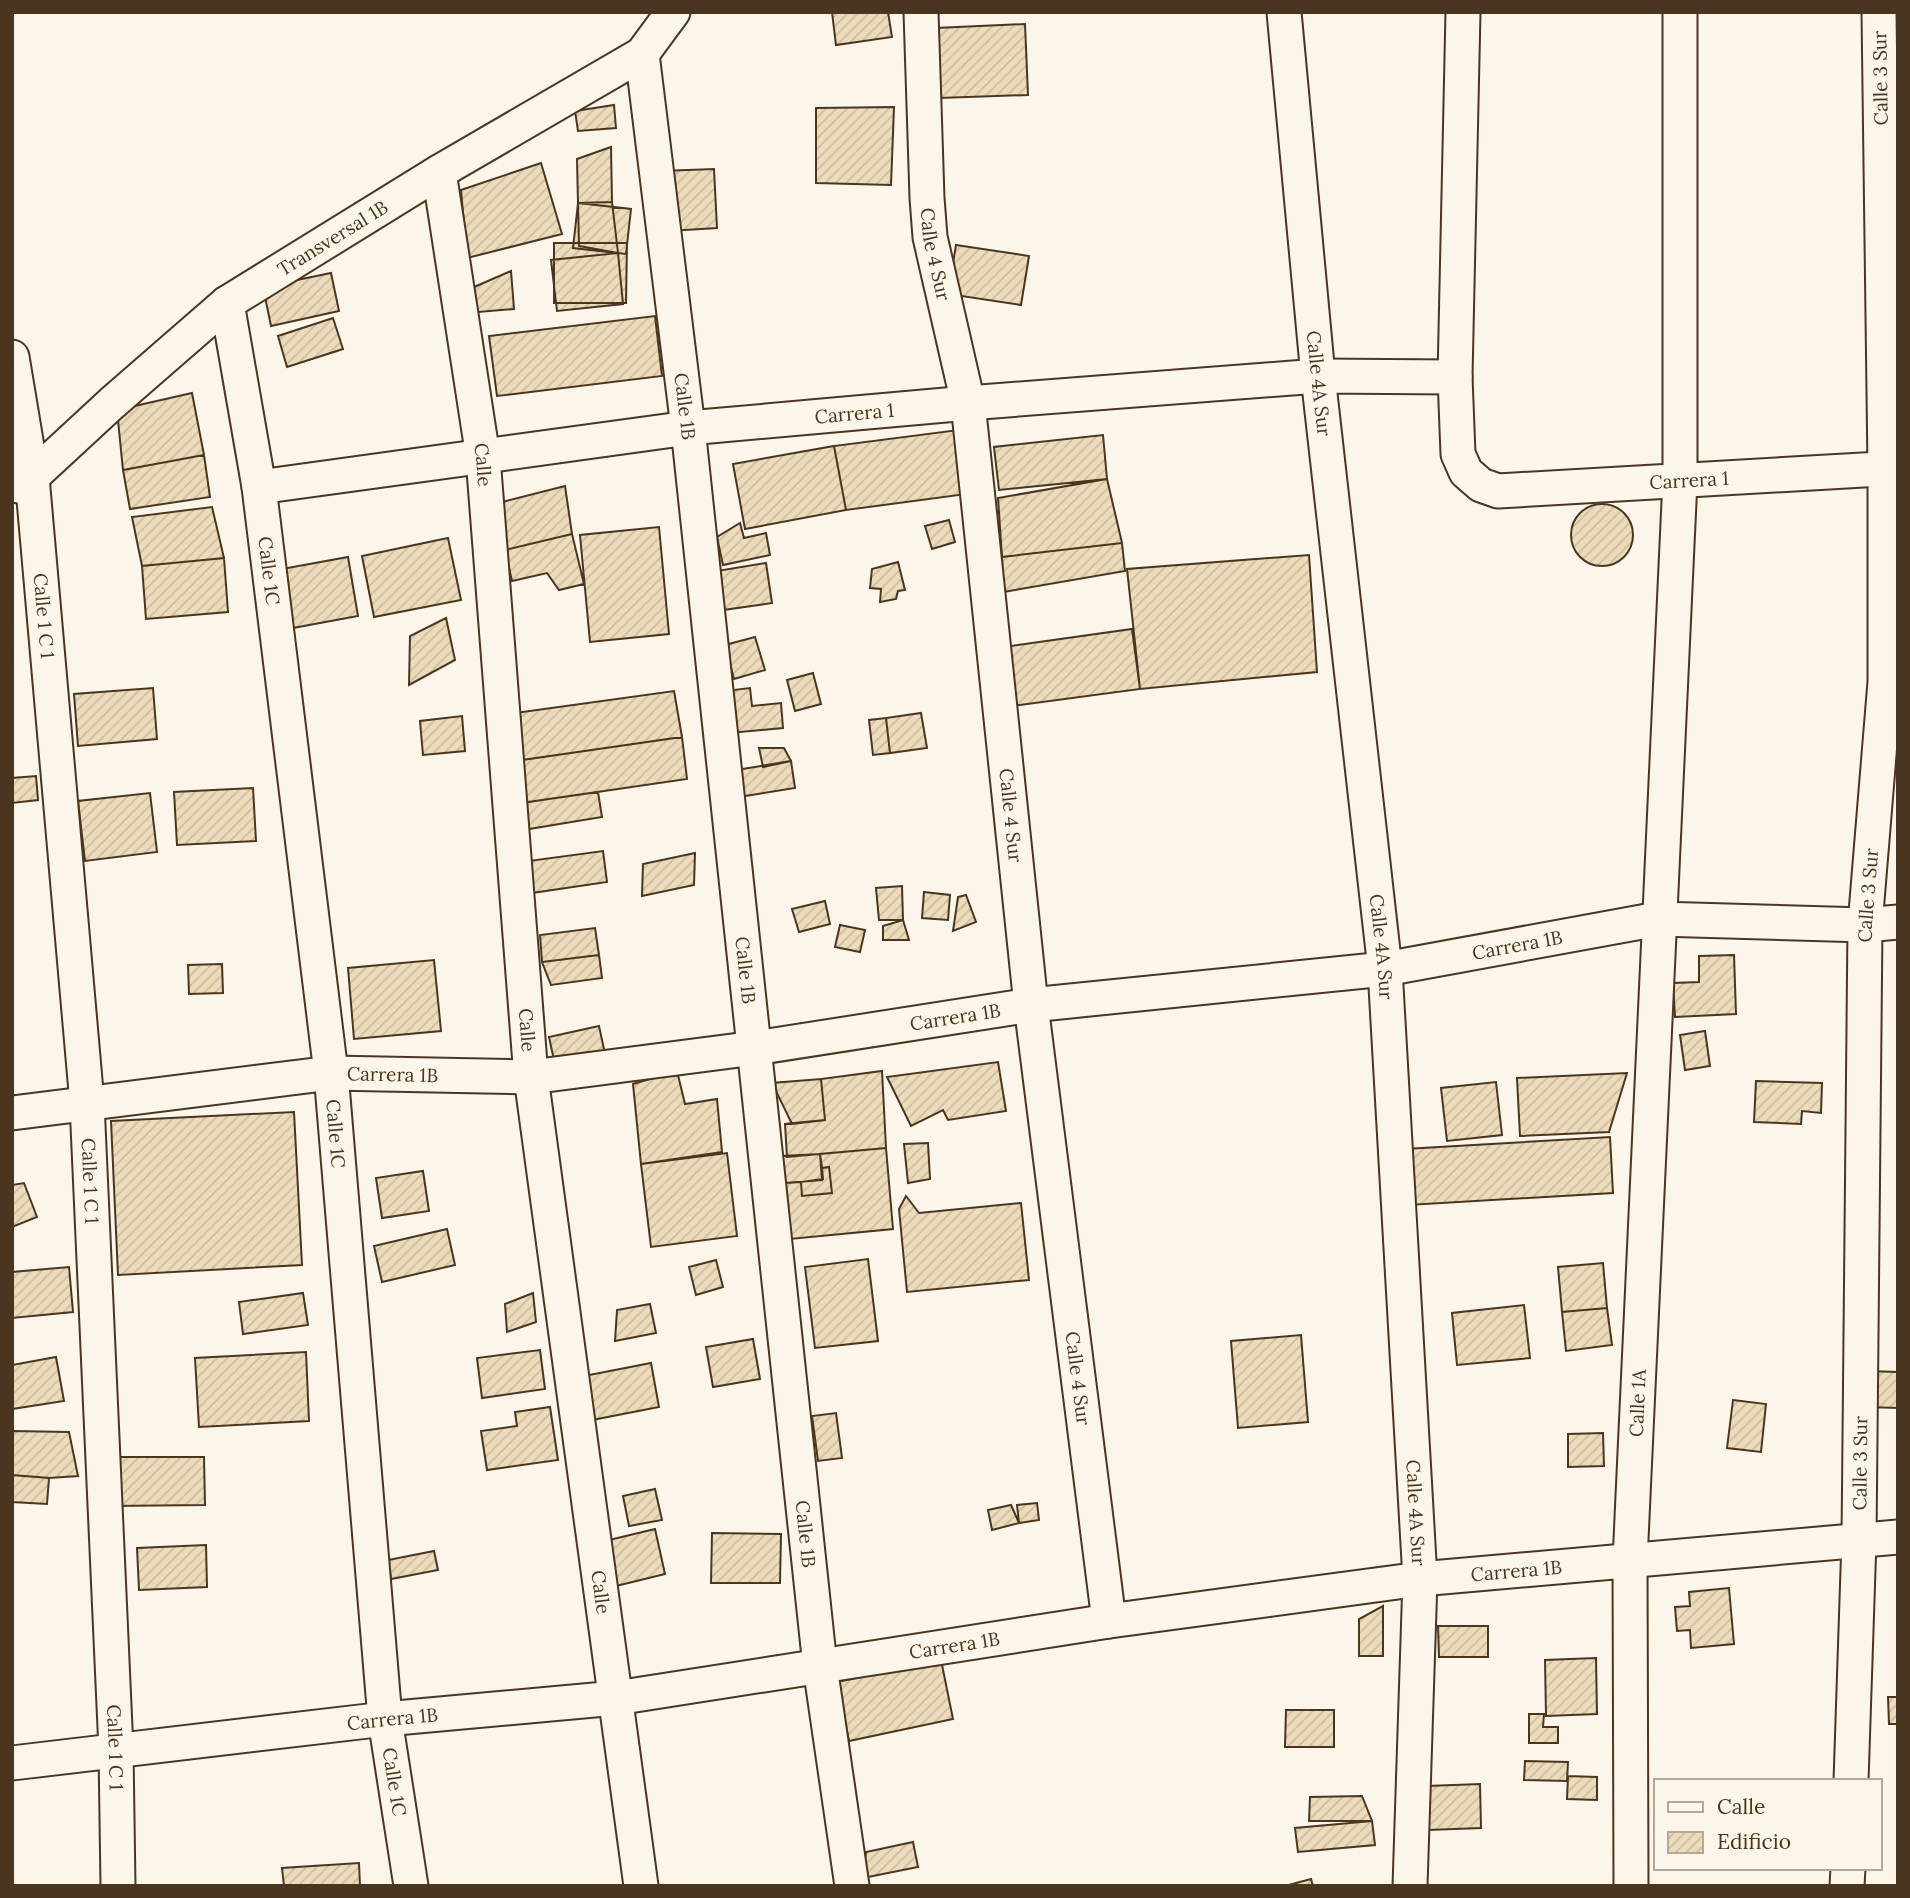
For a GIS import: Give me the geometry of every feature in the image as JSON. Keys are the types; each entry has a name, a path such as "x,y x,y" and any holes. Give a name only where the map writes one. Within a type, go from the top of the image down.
{"street":[{"name":"Transversal 1B","path":"22,483 227,303 439,172 642,54 673,12"},
{"name":"Calle 4 Sur","path":"921,12 930,237 968,403 1031,1005 1110,1621"},
{"name":"Calle 4A Sur","path":"1284,12 1318,376 1385,969 1420,1579 1410,1886"},
{"path":"1455,377 1463,12"},
{"name":"Calle 1A","path":"1631,1886 1630,1561 1680,480 1680,12"},
{"name":"Calle 3 Sur","path":"1851,1779 1859,1540 1865,925 1885,682 1891,468 1879,12"},
{"name":"Calle 1B","path":"642,54 688,428 820,1666 852,1886"},
{"name":"Calle","path":"439,172 483,457 531,1077 641,1886"},
{"name":"Calle 1C","path":"227,303 259,486 331,1073 385,1719 411,1886"},
{"name":"Calle 1 C 1","path":"12,357 22,483 87,1103 116,1750 118,1886"},
{"name":"Carrera 1","path":"259,486 688,428 1318,376 1455,377 1458,454 1466,472 1481,485 1499,491 1891,468"},
{"name":"Carrera 1B","path":"12,1113 331,1073 531,1077 755,1048 1031,1005 1385,969 1658,919 1865,925 1898,922"},
{"name":"Carrera 1B","path":"12,1763 385,1719 616,1698 1110,1621 1420,1579 1898,1537"}],"building":[{"path":"832,12 888,12 892,37 836,45"},
{"path":"1025,24 1028,95 939,98 936,28"},
{"path":"614,105 616,128 578,131 575,111"},
{"path":"894,107 891,185 816,183 816,108"},
{"path":"611,147 612,202 578,203 577,159"},
{"path":"541,163 562,234 467,258 461,190"},
{"path":"714,169 717,228 669,231 661,171"},
{"path":"612,202 618,253 579,246 578,203"},
{"path":"578,203 631,209 626,254 573,248"},
{"path":"554,243 627,243 626,303 554,303"},
{"path":"956,245 1029,256 1021,305 948,294"},
{"path":"618,253 623,304 557,311 551,260"},
{"path":"511,271 514,309 467,313 465,291"},
{"path":"331,273 339,311 271,326 263,287"},
{"path":"655,316 662,376 497,396 489,336"},
{"path":"333,318 343,349 287,367 278,336"},
{"path":"192,393 204,455 123,470 117,410"},
{"path":"966,429 974,493 846,510 834,446"},
{"path":"1103,435 1107,479 999,490 994,447"},
{"path":"834,446 846,510 745,529 733,464"},
{"path":"204,455 210,497 130,509 123,470"},
{"path":"1107,479 1122,543 1002,557 998,498"},
{"path":"565,486 572,534 505,550 490,505"},
{"path":"1596,504 1608,504 1624,513 1631,523 1631,547 1624,557 1608,566 1596,566 1585,561 1576,552 1571,541 1571,529 1576,518 1585,509"},
{"path":"212,507 224,558 142,566 132,517"},
{"path":"949,520 955,542 932,549 925,526"},
{"path":"740,523 744,538 766,533 770,555 723,565 717,537"},
{"path":"659,527 669,634 590,642 580,535"},
{"path":"572,534 584,584 559,590 547,573 512,581 505,550"},
{"path":"448,538 461,600 374,617 362,556"},
{"path":"1122,543 1125,571 1003,592 1002,557"},
{"path":"1309,555 1317,672 1140,689 1127,569"},
{"path":"348,557 358,616 282,630 271,571"},
{"path":"224,558 228,612 146,619 142,566"},
{"path":"898,562 905,590 898,591 896,599 880,602 881,589 870,588 872,569"},
{"path":"766,563 772,603 723,610 717,571"},
{"path":"446,618 455,660 409,685 410,636"},
{"path":"1132,629 1140,689 1012,706 1004,647"},
{"path":"755,637 765,670 734,679 725,645"},
{"path":"813,673 821,704 795,711 787,680"},
{"path":"153,688 157,739 78,746 74,694"},
{"path":"750,688 752,706 781,703 783,728 730,733 725,691"},
{"path":"674,691 682,737 515,761 508,714"},
{"path":"921,713 927,748 890,753 886,718"},
{"path":"462,716 465,751 423,755 420,721"},
{"path":"886,718 890,753 873,755 869,720"},
{"path":"682,737 687,779 521,803 515,761"},
{"path":"759,748 784,748 791,761 763,767"},
{"path":"791,761 795,788 739,797 736,770"},
{"path":"36,776 38,800 12,803 12,778"},
{"path":"253,788 256,841 177,845 174,792"},
{"path":"598,792 602,817 523,830 521,803"},
{"path":"150,793 157,852 85,861 78,801"},
{"path":"603,851 607,882 525,894 521,862"},
{"path":"695,853 694,885 642,896 643,864"},
{"path":"902,886 903,920 879,920 876,888"},
{"path":"924,892 950,895 948,920 922,918"},
{"path":"966,895 976,922 953,931 958,897"},
{"path":"825,901 830,924 799,932 792,909"},
{"path":"903,920 909,940 883,940 883,926"},
{"path":"840,925 865,930 860,952 835,947"},
{"path":"595,928 599,955 542,962 540,935"},
{"path":"599,955 602,978 551,985 542,962"},
{"path":"1734,955 1736,1014 1675,1017 1673,983 1699,982 1699,956"},
{"path":"434,960 441,1031 354,1039 348,968"},
{"path":"222,964 223,993 189,994 188,965"},
{"path":"599,1026 605,1054 555,1065 549,1037"},
{"path":"1705,1031 1710,1066 1685,1070 1680,1035"},
{"path":"998,1062 1006,1111 948,1120 943,1110 911,1126 887,1077"},
{"path":"677,1071 685,1104 717,1099 722,1152 641,1164 633,1084"},
{"path":"882,1071 886,1148 787,1157 785,1124 825,1120 821,1079"},
{"path":"1627,1073 1609,1132 1520,1136 1517,1078"},
{"path":"821,1079 825,1120 792,1124 772,1083"},
{"path":"1756,1081 1822,1083 1821,1113 1802,1111 1801,1124 1754,1122"},
{"path":"1496,1082 1502,1135 1447,1141 1441,1088"},
{"path":"294,1112 302,1265 118,1275 111,1121"},
{"path":"1610,1137 1613,1193 1408,1205 1405,1149"},
{"path":"928,1143 930,1179 908,1183 904,1144"},
{"path":"886,1148 893,1229 790,1239 785,1183 801,1182 802,1196 832,1193 829,1167 822,1168 820,1154"},
{"path":"727,1153 737,1236 651,1247 641,1164"},
{"path":"820,1154 822,1180 785,1183 781,1156"},
{"path":"829,1167 832,1193 802,1196 801,1182 823,1179 822,1168"},
{"path":"423,1171 429,1211 382,1218 376,1178"},
{"path":"24,1183 37,1217 12,1227 12,1185"},
{"path":"906,1196 919,1213 1021,1203 1029,1280 907,1292 899,1209"},
{"path":"447,1229 455,1265 382,1282 374,1246"},
{"path":"868,1259 878,1341 815,1348 805,1267"},
{"path":"716,1260 723,1287 696,1295 689,1267"},
{"path":"1603,1263 1607,1308 1562,1312 1558,1267"},
{"path":"69,1267 73,1312 12,1318 12,1272"},
{"path":"303,1293 308,1325 243,1334 239,1302"},
{"path":"533,1293 536,1322 507,1332 505,1304"},
{"path":"650,1304 656,1333 615,1341 617,1310"},
{"path":"1524,1305 1530,1358 1457,1365 1452,1313"},
{"path":"1607,1308 1612,1345 1566,1351 1562,1312"},
{"path":"1301,1335 1308,1422 1238,1428 1231,1341"},
{"path":"753,1339 760,1379 713,1387 706,1347"},
{"path":"540,1350 545,1389 482,1398 477,1358"},
{"path":"306,1352 309,1421 199,1427 195,1358"},
{"path":"56,1357 64,1401 12,1409 12,1365"},
{"path":"651,1363 659,1407 592,1420 584,1376"},
{"path":"1867,1371 1898,1372 1898,1408 1866,1407"},
{"path":"1733,1400 1766,1404 1761,1452 1727,1448"},
{"path":"550,1407 558,1460 487,1470 481,1431 517,1426 515,1412"},
{"path":"836,1413 842,1458 818,1461 812,1416"},
{"path":"12,1431 69,1432 78,1476 49,1478 12,1475"},
{"path":"1603,1433 1604,1466 1568,1467 1568,1434"},
{"path":"110,1457 204,1457 205,1505 110,1506"},
{"path":"12,1475 49,1478 47,1504 12,1502"},
{"path":"655,1489 662,1520 629,1526 623,1496"},
{"path":"1037,1503 1039,1520 1019,1523 1017,1505"},
{"path":"1011,1505 1019,1523 992,1530 988,1510"},
{"path":"655,1529 665,1574 616,1586 605,1541"},
{"path":"712,1533 781,1534 780,1583 711,1583"},
{"path":"206,1545 207,1587 139,1590 137,1548"},
{"path":"434,1551 438,1570 391,1579 388,1560"},
{"path":"1729,1588 1734,1644 1691,1648 1690,1630 1677,1631 1675,1607 1690,1606 1689,1592"},
{"path":"1383,1606 1383,1656 1359,1656 1359,1619"},
{"path":"1438,1626 1488,1626 1488,1657 1439,1657"},
{"path":"1596,1658 1597,1714 1546,1716 1545,1660"},
{"path":"941,1660 953,1719 849,1741 837,1682"},
{"path":"1888,1697 1898,1697 1898,1724 1889,1724"},
{"path":"1286,1710 1334,1710 1334,1747 1285,1747"},
{"path":"1529,1714 1544,1714 1543,1727 1558,1727 1558,1743 1529,1743"},
{"path":"1525,1761 1568,1762 1567,1781 1524,1780"},
{"path":"1568,1776 1597,1777 1597,1800 1567,1799"},
{"path":"1480,1784 1481,1828 1428,1830 1427,1786"},
{"path":"1362,1796 1372,1821 1309,1821 1310,1797"},
{"path":"1372,1821 1375,1845 1298,1852 1295,1828"},
{"path":"913,1842 918,1867 863,1878 866,1852"},
{"path":"359,1863 360,1886 284,1886 282,1868"},
{"path":"1311,1879 1313,1886 1285,1886"}]}
